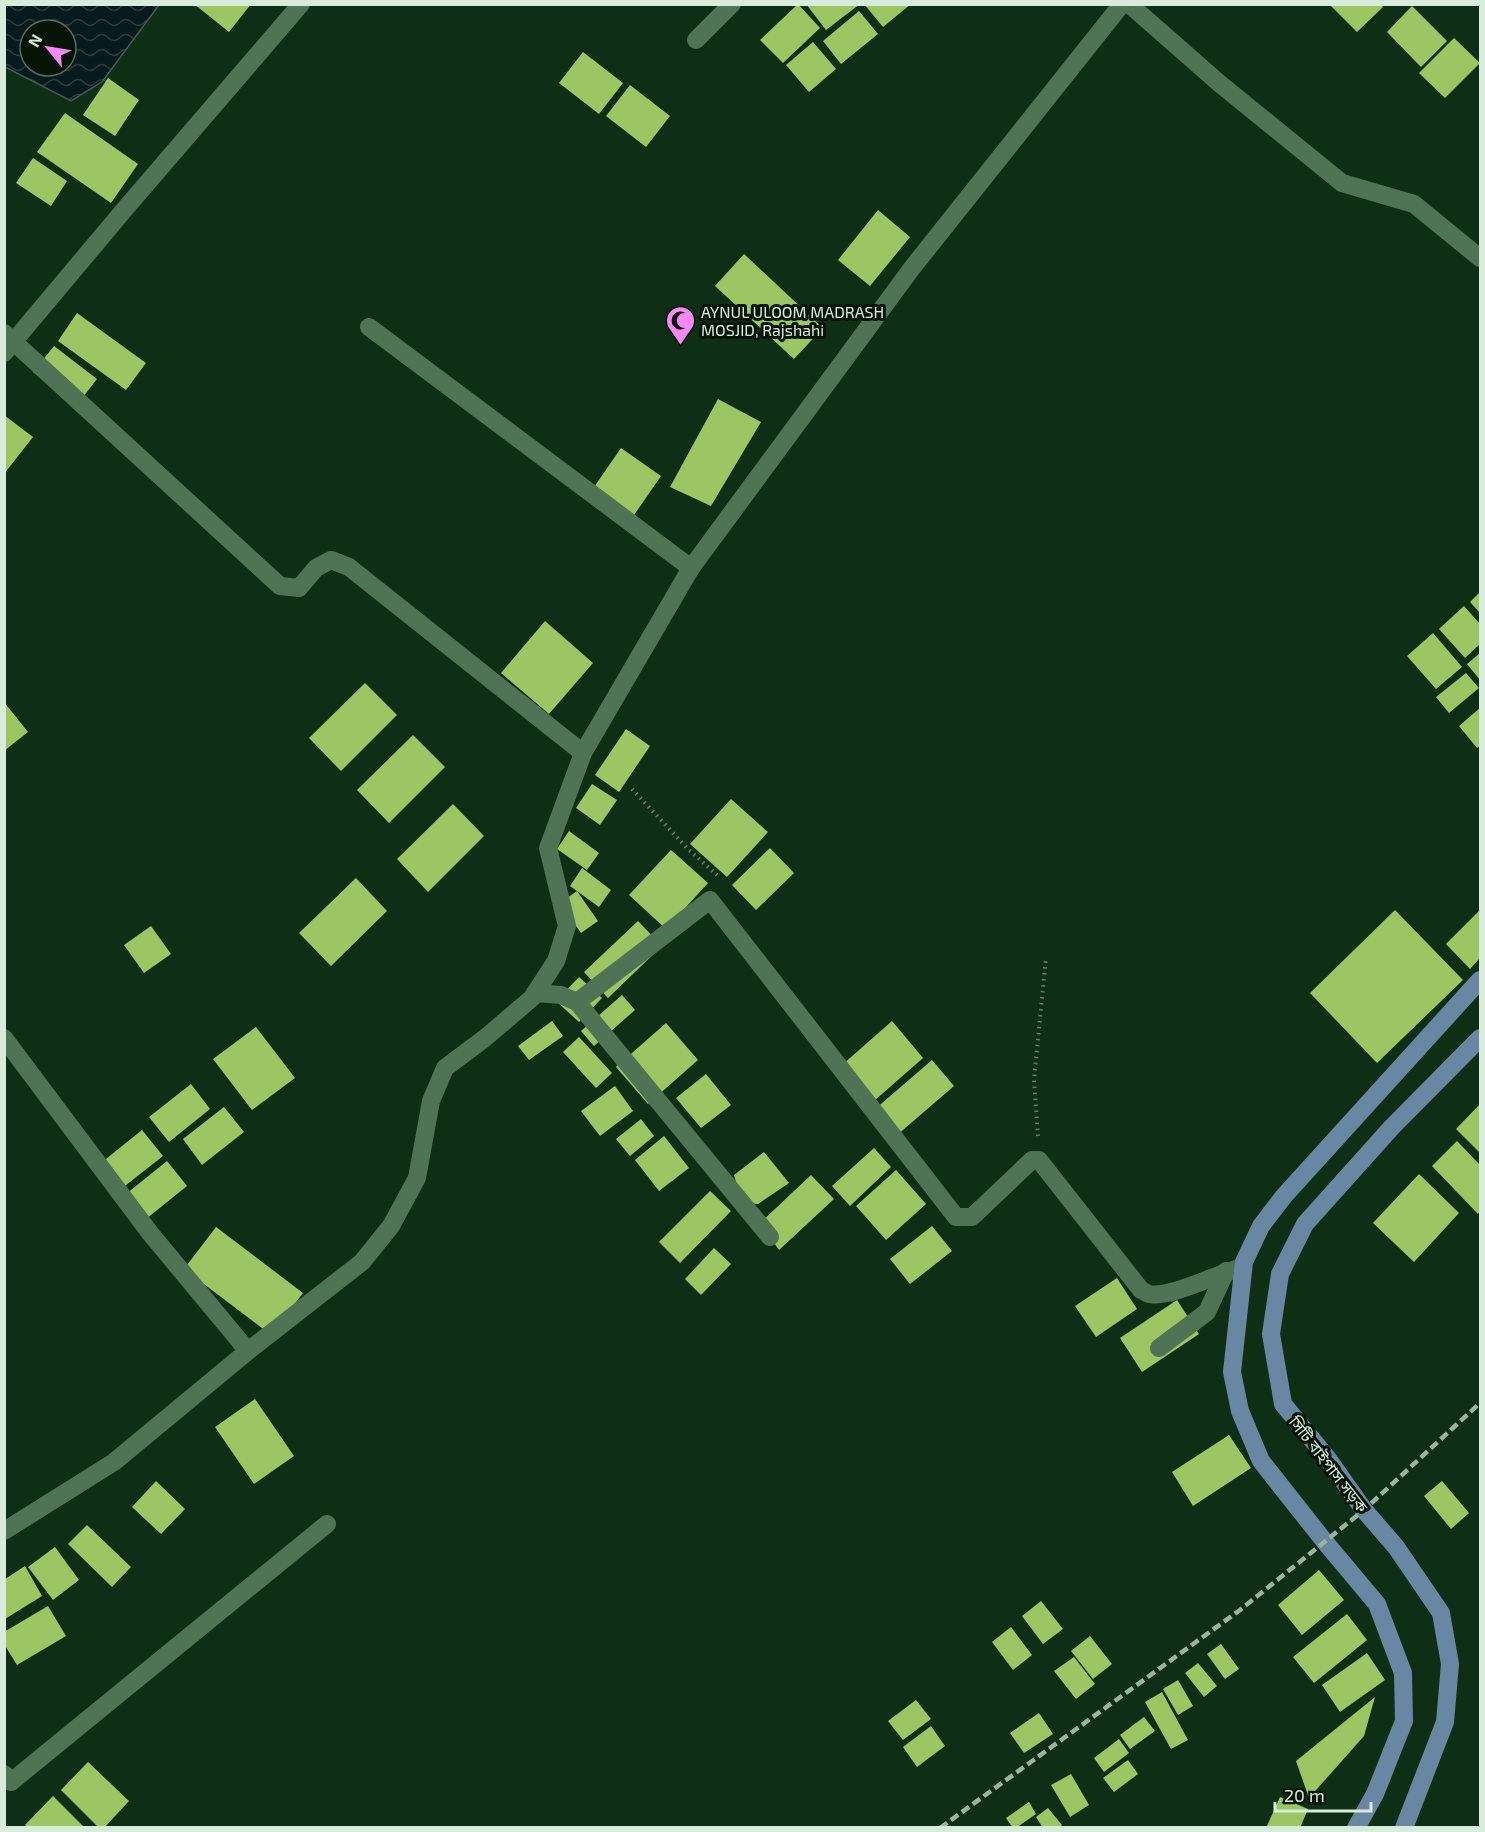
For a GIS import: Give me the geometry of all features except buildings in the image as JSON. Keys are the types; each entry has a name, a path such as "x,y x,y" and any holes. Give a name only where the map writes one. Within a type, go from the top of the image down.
{"main road":[{"path":"1356,1827 1375,1794 1404,1722 1403,1672 1377,1604 1261,1461 1240,1411 1232,1372 1234,1269 1261,1226 1284,1196 1480,980"},
{"name":"সিটি বাইপাস সড়ক","path":"1404,1827 1445,1722 1450,1664 1441,1613 1396,1547 1364,1510 1328,1459 1283,1404 1271,1334 1280,1274 1305,1224 1392,1127 1480,1038"}],"street":[{"path":"301,4 7,342 280,586 299,588 316,568 331,560 350,567 583,753"},
{"path":"696,40 732,4"},
{"path":"4,1531 114,1462 248,1351 362,1262 391,1226 417,1178 431,1101 445,1068 532,998 556,961 567,926 548,848 583,753 691,568 912,268 1122,4"},
{"path":"1129,4 1219,83 1342,183 1413,204 1480,258"},
{"path":"369,327 691,568"},
{"path":"577,1002 710,900 956,1217 972,1217 1032,1160 1039,1160 1141,1290 1149,1294 1166,1293 1234,1269"},
{"path":"535,993 561,995 577,1002 770,1237"},
{"path":"4,1038 150,1233 248,1351"},
{"path":"1159,1348 1207,1312 1234,1269"},
{"path":"4,1774 12,1782 327,1524"}],"path":[{"path":"632,789 688,849 718,876 721,888 710,900"},
{"path":"1039,1160 1034,1080 1046,957"}],"water":[{"path":"5,4 159,5 102,82 71,101 26,78 78,78 78,18 18,18 18,74 5,67"}],"railway":[{"path":"940,1828 1240,1610 1364,1510 1480,1403"}],"place":[{"name":"AYNUL ULOOM MADRASH MOSJID, Rajshahi","path":"680,346"}]}
